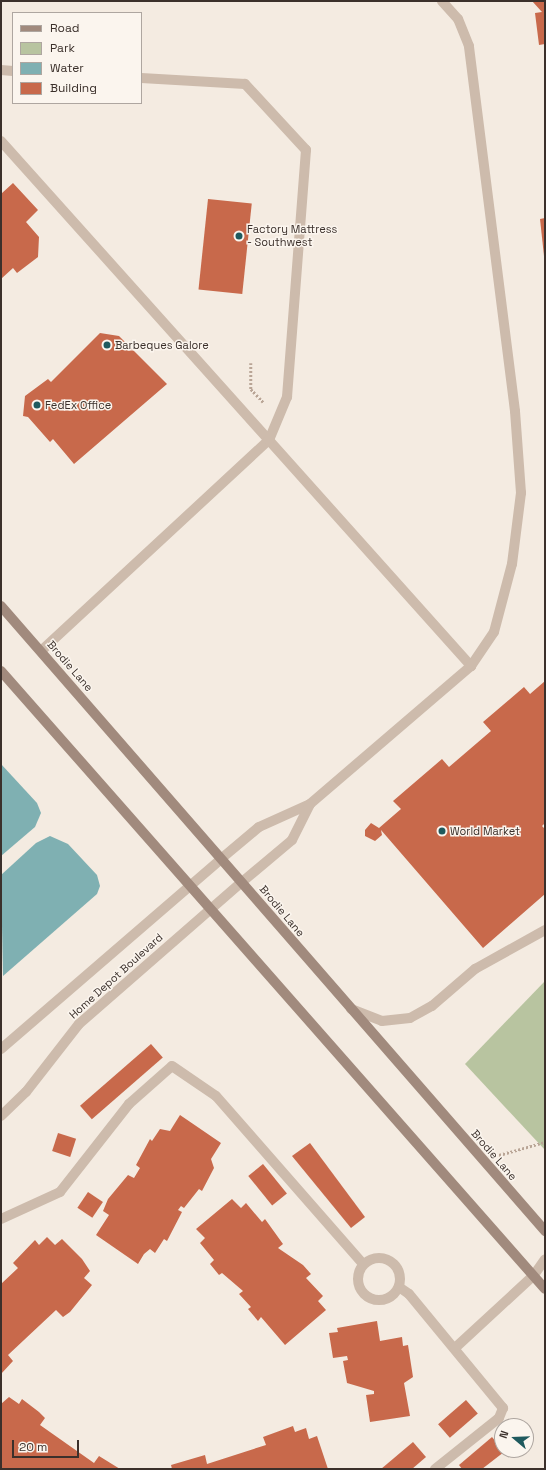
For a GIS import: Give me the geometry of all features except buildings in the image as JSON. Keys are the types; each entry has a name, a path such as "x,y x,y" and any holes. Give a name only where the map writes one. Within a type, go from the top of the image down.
{"main road":[{"name":"Brodie Lane","path":"1,606 222,858 349,1008 545,1231"},
{"path":"1,670 545,1289"}],"street":[{"path":"310,804 470,666 494,632 512,564 521,493 515,412 469,46 458,19 442,1"},
{"path":"1,70 12,71"},
{"path":"41,651 269,440 287,397 306,150 245,84 142,78"},
{"path":"1,141 470,666"},
{"name":"Home Depot Boulevard","path":"1,1049 259,826 310,804"},
{"name":"Home Depot Boulevard","path":"1,1116 26,1092 79,1024 292,840 310,804"},
{"path":"349,1008 382,1021 410,1018 432,1006 475,969 545,930"},
{"path":"1,1219 60,1192 129,1104 172,1066 216,1096 363,1264"},
{"path":"379,1257 392,1261 400,1273 399,1288 390,1298 370,1298 358,1282 363,1264 379,1257"},
{"path":"455,1348 534,1276 545,1259"},
{"path":"534,1276 545,1272"},
{"path":"399,1288 409,1294 503,1408 498,1418 435,1469"}],"path":[{"path":"251,364 252,389 263,402"},
{"path":"497,1156 545,1142"}],"green space":[{"path":"545,981 545,1150 465,1064"}],"water":[{"path":"1,764 37,803 41,813 35,827 1,856"},
{"path":"50,836 68,844 97,875 100,886 97,894 3,976 1,875 36,843"}],"place":[{"name":"Factory Mattress - Southwest","path":"239,236"},
{"name":"Barbeques Galore","path":"107,345"},
{"name":"FedEx Office","path":"37,405"},
{"name":"World Market","path":"442,831"}]}
